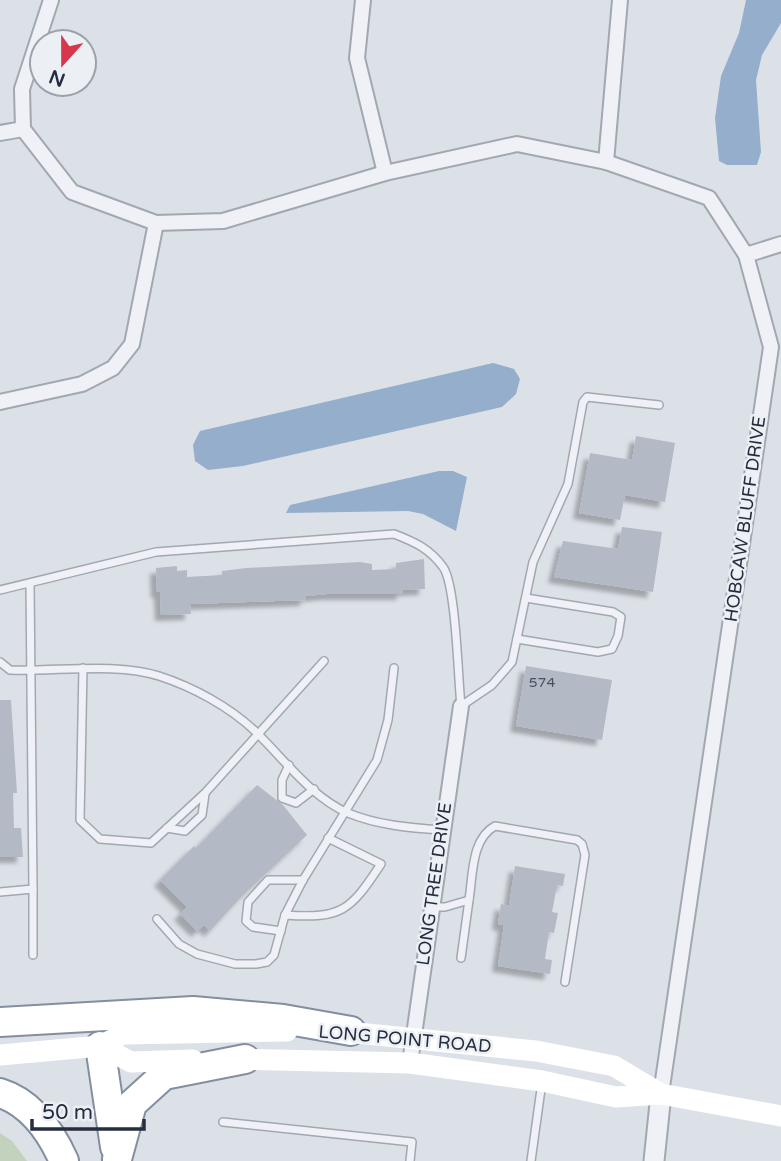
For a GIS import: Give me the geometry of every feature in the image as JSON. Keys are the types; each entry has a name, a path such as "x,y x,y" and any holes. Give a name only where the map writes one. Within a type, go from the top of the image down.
{"highway":[{"path":"0,1022 193,1011 283,1019 352,1031"},
{"path":"100,1046 117,1160"},
{"path":"117,1160 132,1104 155,1082 164,1075 193,1067 245,1059"},
{"path":"0,1093 40,1120 53,1137 64,1161"}],"main road":[{"name":"LONG POINT ROAD","path":"0,1055 100,1046 124,1034 352,1031 536,1051 614,1066 661,1094"},
{"name":"LONG POINT ROAD","path":"100,1046 131,1062 245,1059 410,1063 542,1081 616,1097 661,1094 781,1116"}],"street":[{"path":"0,133 23,129 22,89 51,0"},
{"path":"363,0 357,58 385,173"},
{"path":"606,162 620,0"},
{"name":"HOBCAW BLUFF DRIVE","path":"23,129 72,192 156,223 223,221 385,173 517,144 606,162 709,198 746,255 776,347 661,1094"},
{"path":"0,402 82,384 113,368 132,344 156,223"},
{"path":"746,255 781,244"},
{"name":"LONG TREE DRIVE","path":"410,1063 430,906 461,706"},
{"path":"654,1161 661,1094"}],"lane":[{"path":"0,590 156,552 394,534 423,545 445,569 452,605 461,706 492,685 512,662 533,562 568,484 583,402 587,397 659,405"},
{"path":"30,583 33,955"},
{"path":"517,639 598,652 612,649 618,636 621,617 613,611 526,598"},
{"path":"0,662 10,670 83,668 158,676 223,706 258,735 314,789 347,812 400,827 442,830"},
{"path":"83,668 80,820 100,839 151,843 205,793 229,762 258,735 324,662"},
{"path":"157,919 179,944 197,954 235,964 267,962 278,946 285,915 303,880 377,760 388,720 394,668"},
{"path":"289,765 282,780 282,797 296,803 314,789"},
{"path":"167,828 185,831 202,815 205,793"},
{"path":"461,958 477,848 484,832 495,826 576,840 582,844 585,855 565,982"},
{"path":"285,915 323,918 344,909 362,893 382,864 328,838"},
{"path":"281,931 253,927 246,921 248,902 268,880 303,880"},
{"path":"0,892 33,889"},
{"path":"430,906 445,907 469,900"},
{"path":"531,1161 542,1081"},
{"path":"223,1122 412,1142 410,1161"}],"green space":[{"path":"0,1133 12,1141 27,1161 0,1161"}],"water":[{"path":"746,0 781,0 781,23 762,55 756,80 761,152 757,165 727,165 719,161 715,118 721,76 739,33"},
{"path":"493,363 514,369 520,379 516,394 502,407 243,466 208,470 195,461 193,445 200,431"},
{"path":"439,471 453,471 467,477 456,531 423,514 408,511 286,513 290,505"}],"building":[{"path":"636,436 675,443 665,502 625,495 620,520 579,513 590,453 632,460"},
{"path":"622,527 662,532 653,592 554,577 563,541 618,549"},
{"path":"424,559 425,589 402,590 403,594 327,594 306,596 306,600 190,604 191,614 161,615 160,592 157,592 156,568 177,566 177,571 187,570 187,577 222,575 222,571 246,568 360,562 372,564 372,570 396,569 396,563"},
{"path":"526,666 612,680 602,740 516,726"},
{"path":"0,700 11,700 17,793 13,793 14,828 21,828 23,857 0,857"},
{"path":"257,785 283,805 307,835 242,896 210,931 204,925 197,931 180,914 187,907 160,880 194,846 196,848"},
{"path":"515,866 565,874 563,886 557,885 552,912 558,913 554,933 549,932 545,959 552,960 550,974 498,966 504,925 498,924 501,904 509,906"}]}
